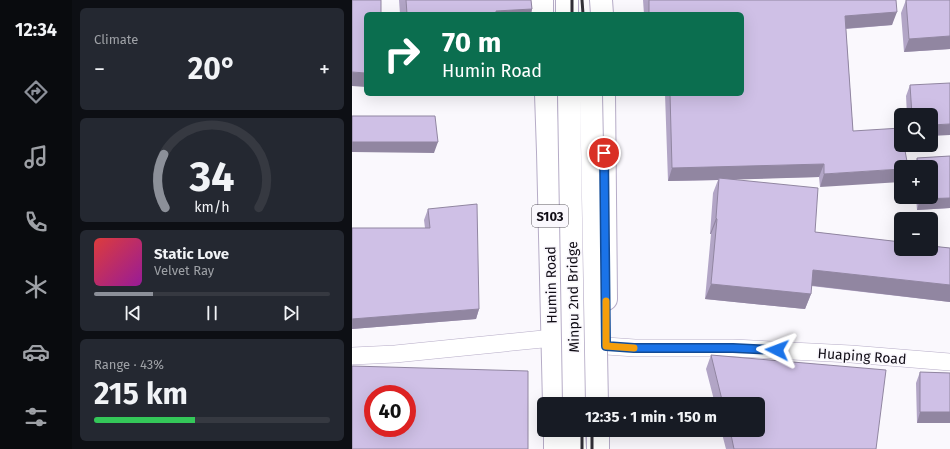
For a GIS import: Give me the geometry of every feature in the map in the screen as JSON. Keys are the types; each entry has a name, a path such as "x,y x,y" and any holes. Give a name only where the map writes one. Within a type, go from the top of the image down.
{"main road":[{"path":"542,0 542,12"},
{"path":"567,0 567,12"},
{"path":"588,0 588,12"},
{"path":"601,0 602,12"},
{"name":"Humin Road","path":"546,96 554,397"},
{"name":"Minpu 2nd Bridge","path":"569,96 574,397"},
{"name":"Minpu 2nd Bridge","path":"591,96 597,397"},
{"path":"604,96 606,397"},
{"path":"555,437 555,449"},
{"path":"574,437 575,449"},
{"path":"598,437 598,449"},
{"path":"607,437 607,449"}],"street":[{"name":"Huaping Road","path":"352,356 396,354 552,338 606,346 634,348 733,348 851,354 950,362"}],"building":[{"path":"352,0 381,0 381,12 364,12 364,73 352,72"},
{"path":"406,0 531,0 532,9 496,12 407,12"},
{"path":"649,0 896,0 897,12 845,16 853,131 894,128 894,152 905,152 907,160 894,160 894,169 824,174 824,164 672,168 670,96 744,96 744,12 649,12"},
{"path":"906,0 950,0 950,36 909,39"},
{"path":"950,83 950,124 938,125 938,108 912,108 910,85"},
{"path":"352,116 435,116 438,142 352,142"},
{"path":"950,156 950,198 938,198 938,160 917,160 917,158"},
{"path":"719,178 818,188 815,232 894,241 894,256 938,256 938,247 950,248 950,285 813,270 811,294 711,284"},
{"path":"477,204 479,309 352,319 352,228 430,228 428,209"},
{"path":"711,355 886,370 876,449 734,449 731,437 765,437 765,397 721,397"},
{"path":"352,366 528,371 528,449 352,449"},
{"path":"920,372 950,373 950,412 920,412"}],"railway":[{"path":"572,0 572,12"},
{"path":"582,0 583,12"},
{"path":"574,96 581,397"},
{"path":"584,96 591,397"},
{"path":"582,437 582,449"},
{"path":"592,437 592,449"}],"slow traffic":[{"path":"606,301 606,346 634,348"}],"route":[{"path":"604,153 606,346 634,348 733,348 777,350"}]}
